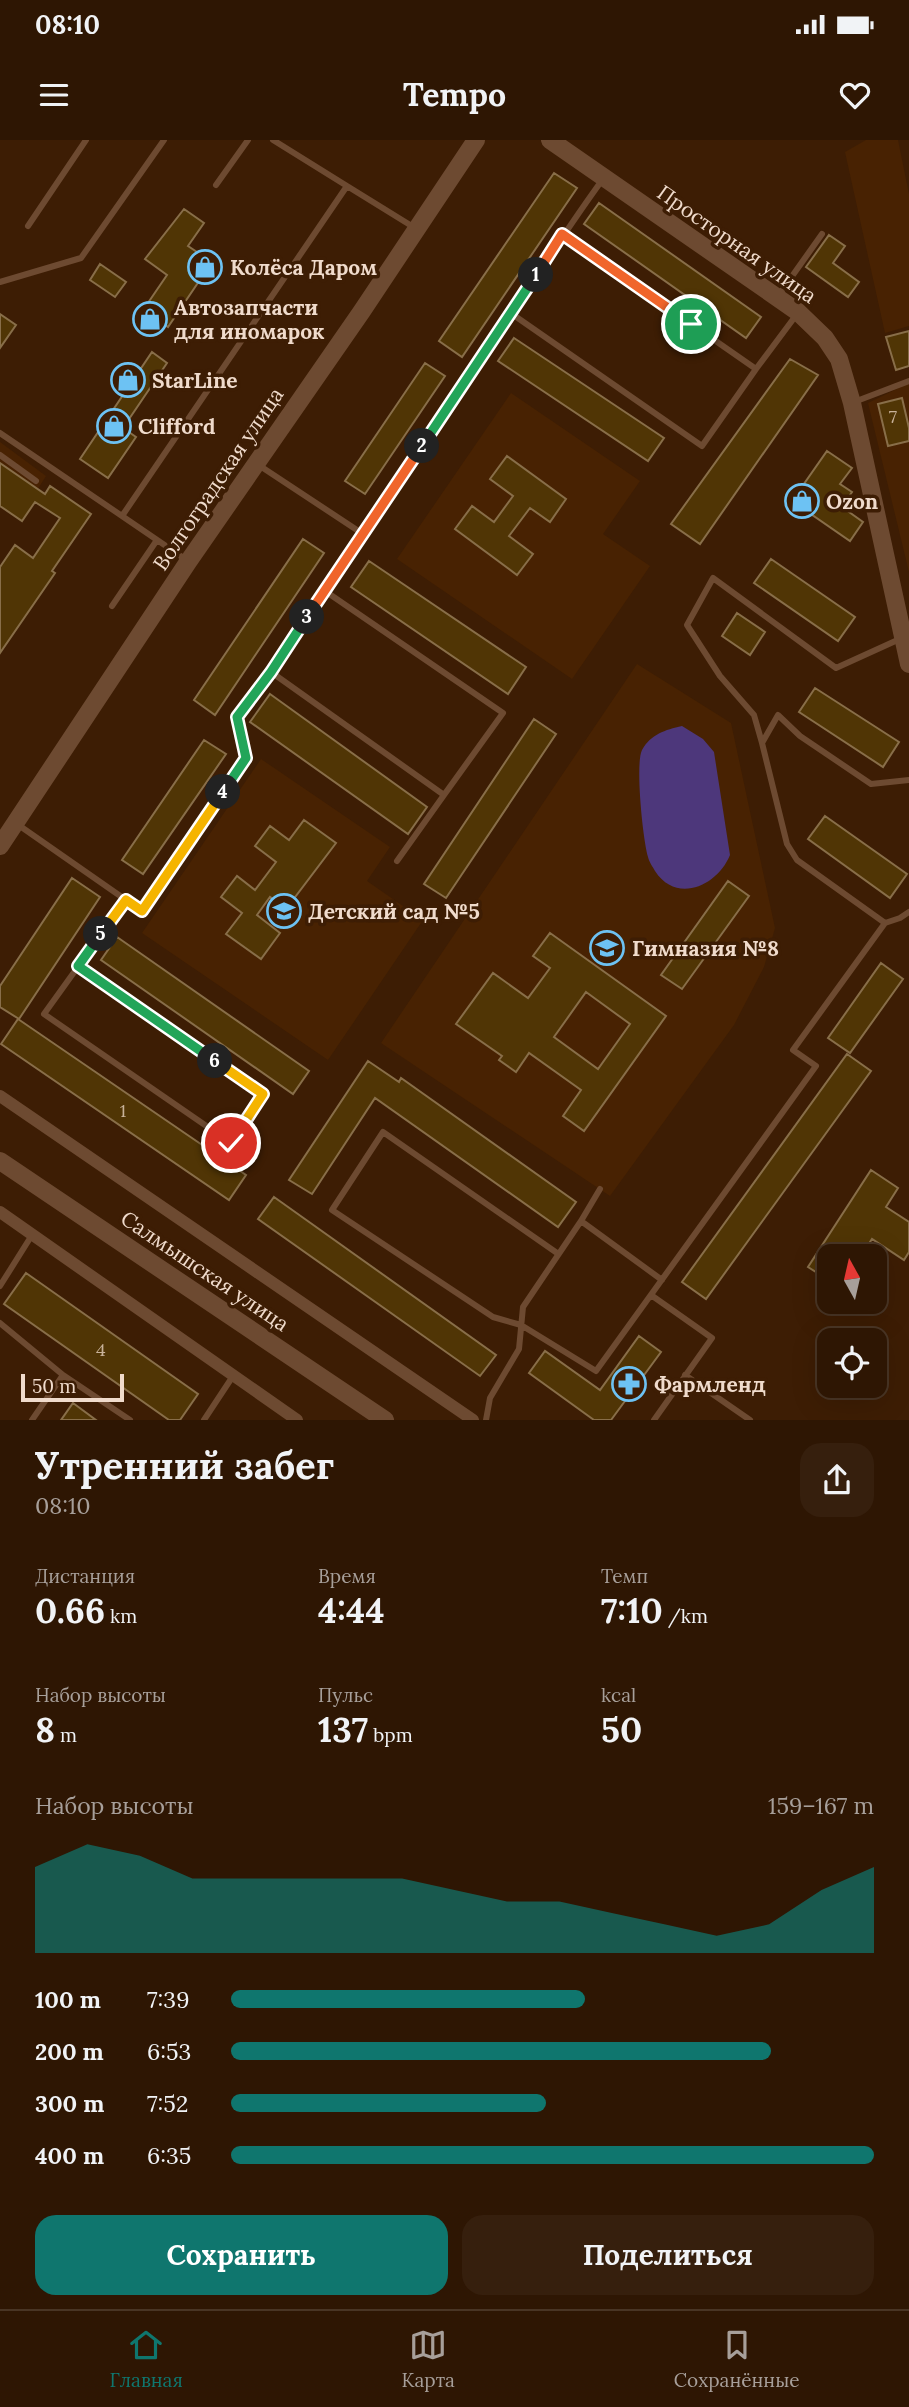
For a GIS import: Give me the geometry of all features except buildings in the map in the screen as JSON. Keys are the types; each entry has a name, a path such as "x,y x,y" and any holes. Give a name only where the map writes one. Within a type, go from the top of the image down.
{"main road":[{"name":"Волгоградская улица","path":"0,846 188,562 476,140"},
{"name":"Просторная улица","path":"550,140 798,312 825,338 839,359 852,403 905,628 909,664"},
{"name":"Салмышская улица","path":"0,1160 384,1420"}],"street":[{"path":"0,1096 473,1420"},
{"path":"0,1212 297,1420"}],"lane":[{"path":"28,226 86,140"},
{"path":"0,282 81,258 164,140"},
{"path":"216,185 248,140"},
{"path":"273,140 417,229"},
{"path":"15,822 142,911 246,758 237,717 271,672 512,314 562,234 604,177"},
{"path":"122,516 346,186"},
{"path":"562,234 756,369"},
{"path":"777,298 822,234"},
{"path":"512,314 702,446 798,312"},
{"path":"852,403 909,381"},
{"path":"0,433 188,562"},
{"path":"0,455 36,481"},
{"path":"255,463 363,534"},
{"path":"112,606 158,540"},
{"path":"885,923 797,860 787,844 754,715 720,676 687,625 713,578 836,668 905,628"},
{"path":"325,591 503,713 397,861"},
{"path":"271,672 444,795"},
{"path":"762,743 778,715 800,736 871,784 909,780"},
{"path":"78,966 263,1094 231,1143 44,1014 78,966 126,900"},
{"path":"557,1253 383,1132 332,1210 493,1317 521,1325 596,1371 816,1066 793,1050 885,923 909,912"},
{"path":"486,1420 490,1398 519,1349 523,1307 600,1189"},
{"path":"580,1221 662,1280"},
{"path":"0,1286 32,1235"},
{"path":"651,1295 712,1338 654,1420"},
{"path":"0,1323 63,1375 130,1420"},
{"path":"32,1420 63,1375"},
{"path":"685,1375 750,1420"},
{"path":"204,1420 233,1376"}],"shaded area":[{"path":"866,140 898,140 909,194 909,326 885,333 845,152"},
{"path":"909,383 909,572 868,403"},
{"path":"511,393 640,481 603,534 650,566 572,679 397,559"},
{"path":"0,442 46,476 31,500 0,478"},
{"name":"Гимназия №8","path":"637,664 731,723 775,928 764,967 734,1025 610,1196 381,1043"},
{"path":"682,726 703,739 714,752 730,855 724,866 707,882 685,889 664,881 649,861 640,786 642,750 659,734"},
{"name":"Детский сад №5","path":"261,759 390,847 367,881 423,920 328,1060 142,933"}],"place":[{"name":"Колёса Даром","path":"205,267"},
{"name":"Автозапчасти для иномарок","path":"150,319"},
{"name":"StarLine","path":"128,380"},
{"name":"Clifford","path":"114,426"},
{"name":"Ozon","path":"802,501"},
{"name":"Детский сад №5","path":"284,911"},
{"name":"Гимназия №8","path":"607,948"},
{"name":"Фармленд","path":"629,1384"}],"route":[{"path":"231,1143 263,1094 78,966 126,900 142,911 246,758 237,717 271,672 512,314 562,234 691,324"}]}
